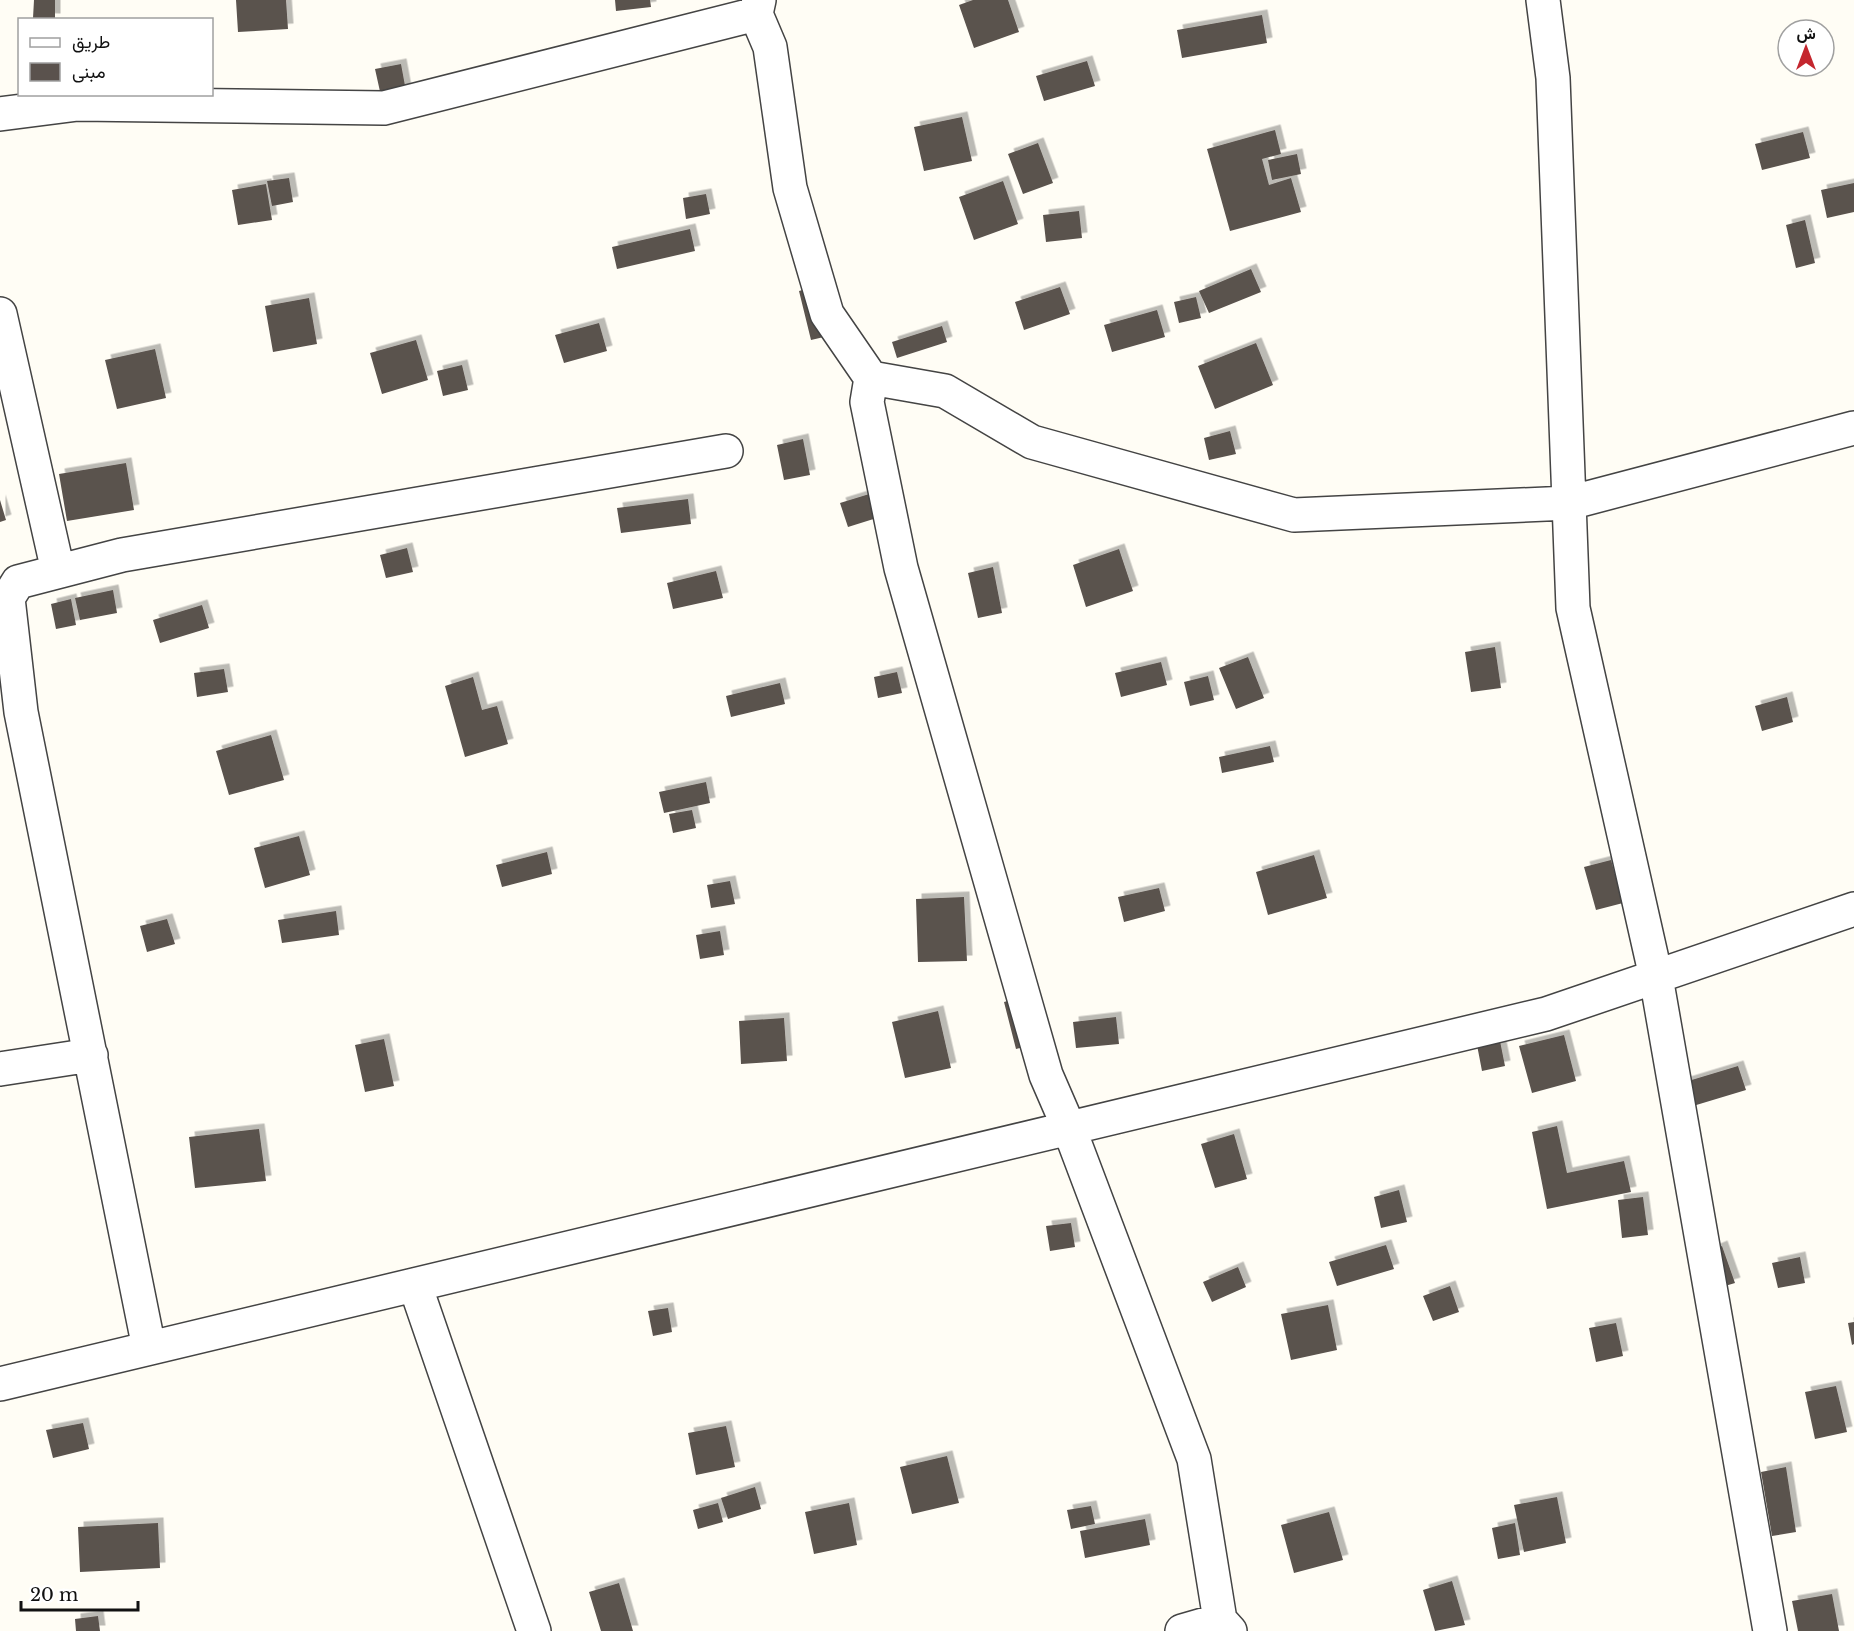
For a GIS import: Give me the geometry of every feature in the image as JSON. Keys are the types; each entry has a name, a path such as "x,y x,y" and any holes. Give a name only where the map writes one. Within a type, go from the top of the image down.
{"street":[{"path":"1543,0 1553,78 1573,608 1656,977 1770,1631"},
{"path":"0,114 78,104 384,108 758,7 770,47 790,188 827,314 871,378 867,402 901,568 1046,1076 1069,1128 1194,1460 1225,1625 1182,1631"},
{"path":"0,314 58,571"},
{"path":"871,378 945,391 1032,442 1294,514 1569,503 1854,428"},
{"path":"149,1348 92,1055 21,712 8,598 18,582 122,555 726,451"},
{"path":"0,1384 1546,1014 1854,909"},
{"path":"0,1069 92,1055"},
{"path":"415,1285 534,1631"}],"building":[{"path":"34,0 55,0 55,18 33,18"},
{"path":"236,0 286,0 288,29 238,32"},
{"path":"615,0 650,0 651,7 616,11"},
{"path":"973,0 1008,0 1019,32 974,48 959,5"},
{"path":"1262,15 1267,43 1182,58 1177,30"},
{"path":"1087,61 1095,86 1044,101 1036,76"},
{"path":"401,64 406,91 381,96 375,69"},
{"path":"962,117 972,161 924,171 914,127"},
{"path":"1275,130 1281,154 1262,159 1269,185 1291,178 1301,212 1230,231 1207,149"},
{"path":"1803,132 1810,158 1762,170 1755,144"},
{"path":"1038,143 1053,183 1023,194 1008,154"},
{"path":"1297,154 1301,174 1272,180 1268,160"},
{"path":"289,178 293,202 272,206 267,181"},
{"path":"1003,181 1018,224 974,240 959,197"},
{"path":"1854,183 1854,212 1827,218 1821,190"},
{"path":"266,184 272,220 238,225 232,190"},
{"path":"706,194 710,214 686,219 683,198"},
{"path":"1079,211 1082,238 1046,242 1043,215"},
{"path":"1805,220 1815,263 1796,268 1786,225"},
{"path":"690,229 695,251 617,269 612,247"},
{"path":"1251,269 1261,292 1209,313 1199,291"},
{"path":"829,283 841,333 811,340 799,291"},
{"path":"1060,287 1070,314 1024,330 1015,302"},
{"path":"1196,297 1201,318 1179,323 1174,302"},
{"path":"309,298 317,344 273,352 265,306"},
{"path":"1157,310 1165,337 1112,352 1104,325"},
{"path":"599,323 607,351 564,363 555,335"},
{"path":"942,326 947,342 897,358 892,342"},
{"path":"416,340 428,380 382,394 370,353"},
{"path":"1256,343 1273,385 1215,409 1198,366"},
{"path":"155,349 166,398 117,409 105,360"},
{"path":"462,365 468,390 443,396 437,371"},
{"path":"1230,431 1236,454 1209,460 1204,438"},
{"path":"803,439 810,475 784,480 777,445"},
{"path":"126,463 134,510 67,521 59,474"},
{"path":"892,487 899,511 848,527 840,503"},
{"path":"688,499 691,524 621,533 617,508"},
{"path":"0,500 6,520 0,522"},
{"path":"407,548 413,572 386,578 380,555"},
{"path":"1119,549 1133,591 1086,607 1073,565"},
{"path":"993,567 1002,613 978,618 968,573"},
{"path":"716,571 723,598 673,609 667,583"},
{"path":"113,590 117,613 80,620 75,598"},
{"path":"71,599 76,625 56,629 51,604"},
{"path":"202,605 209,628 160,643 153,620"},
{"path":"1495,647 1501,688 1471,692 1465,652"},
{"path":"1248,657 1264,698 1236,709 1219,668"},
{"path":"1161,662 1167,685 1121,697 1115,673"},
{"path":"224,669 228,692 197,697 194,673"},
{"path":"897,672 902,693 878,698 874,677"},
{"path":"1208,676 1214,700 1190,706 1184,682"},
{"path":"473,677 482,710 497,706 508,744 465,757 445,686"},
{"path":"780,683 785,704 731,717 726,696"},
{"path":"1787,697 1793,722 1762,731 1755,706"},
{"path":"271,735 284,780 229,795 216,751"},
{"path":"1270,746 1274,762 1222,773 1219,757"},
{"path":"706,782 710,803 664,813 659,792"},
{"path":"692,810 696,828 673,833 669,814"},
{"path":"299,836 310,875 265,888 254,848"},
{"path":"547,852 552,874 502,887 496,865"},
{"path":"1314,855 1327,898 1268,915 1256,872"},
{"path":"1611,860 1623,903 1596,910 1584,867"},
{"path":"730,881 735,904 711,908 707,885"},
{"path":"1159,888 1165,911 1124,922 1118,897"},
{"path":"964,897 967,961 918,962 916,899"},
{"path":"336,911 339,935 282,943 278,920"},
{"path":"167,919 175,944 147,952 140,926"},
{"path":"720,931 724,955 700,959 696,935"},
{"path":"1026,996 1039,1043 1016,1049 1004,1002"},
{"path":"938,1011 951,1068 905,1078 892,1022"},
{"path":"1116,1017 1119,1044 1076,1048 1073,1022"},
{"path":"784,1018 787,1061 741,1064 739,1021"},
{"path":"1564,1035 1576,1081 1532,1093 1519,1046"},
{"path":"384,1039 394,1086 365,1092 355,1045"},
{"path":"1500,1041 1505,1066 1482,1071 1477,1045"},
{"path":"1738,1066 1746,1090 1693,1106 1685,1082"},
{"path":"1557,1126 1567,1173 1624,1161 1631,1192 1547,1209 1532,1132"},
{"path":"259,1129 266,1181 195,1188 189,1137"},
{"path":"1234,1134 1247,1179 1215,1188 1201,1144"},
{"path":"1399,1190 1407,1222 1381,1228 1374,1197"},
{"path":"1643,1197 1648,1235 1622,1238 1618,1200"},
{"path":"1071,1223 1075,1247 1050,1251 1046,1226"},
{"path":"1386,1245 1394,1269 1337,1286 1329,1262"},
{"path":"1722,1246 1735,1283 1715,1289 1703,1254"},
{"path":"1800,1257 1805,1283 1778,1288 1772,1263"},
{"path":"1238,1267 1246,1287 1212,1302 1203,1282"},
{"path":"1450,1286 1459,1312 1433,1321 1423,1296"},
{"path":"1328,1305 1337,1350 1291,1360 1281,1314"},
{"path":"668,1308 672,1332 653,1336 648,1311"},
{"path":"1854,1322 1854,1344 1852,1345 1848,1323"},
{"path":"1616,1323 1623,1356 1596,1362 1589,1328"},
{"path":"1836,1386 1847,1432 1815,1439 1805,1392"},
{"path":"83,1423 89,1449 53,1458 46,1430"},
{"path":"726,1426 735,1467 696,1475 688,1433"},
{"path":"947,1456 959,1503 912,1514 900,1467"},
{"path":"1786,1467 1796,1532 1772,1536 1761,1472"},
{"path":"755,1487 761,1509 728,1519 721,1498"},
{"path":"1557,1497 1566,1543 1524,1552 1514,1505"},
{"path":"718,1503 723,1522 698,1529 693,1510"},
{"path":"849,1503 857,1545 814,1554 805,1512"},
{"path":"1091,1506 1095,1524 1071,1529 1067,1510"},
{"path":"1329,1512 1343,1560 1294,1573 1281,1525"},
{"path":"1145,1519 1150,1545 1085,1558 1080,1531"},
{"path":"158,1523 160,1568 80,1572 78,1527"},
{"path":"1515,1523 1520,1555 1498,1559 1492,1528"},
{"path":"1452,1581 1465,1625 1435,1631 1423,1590"},
{"path":"619,1583 633,1631 601,1631 589,1592"},
{"path":"1832,1594 1839,1631 1798,1631 1792,1601"},
{"path":"98,1616 100,1631 76,1631 75,1619"}]}
